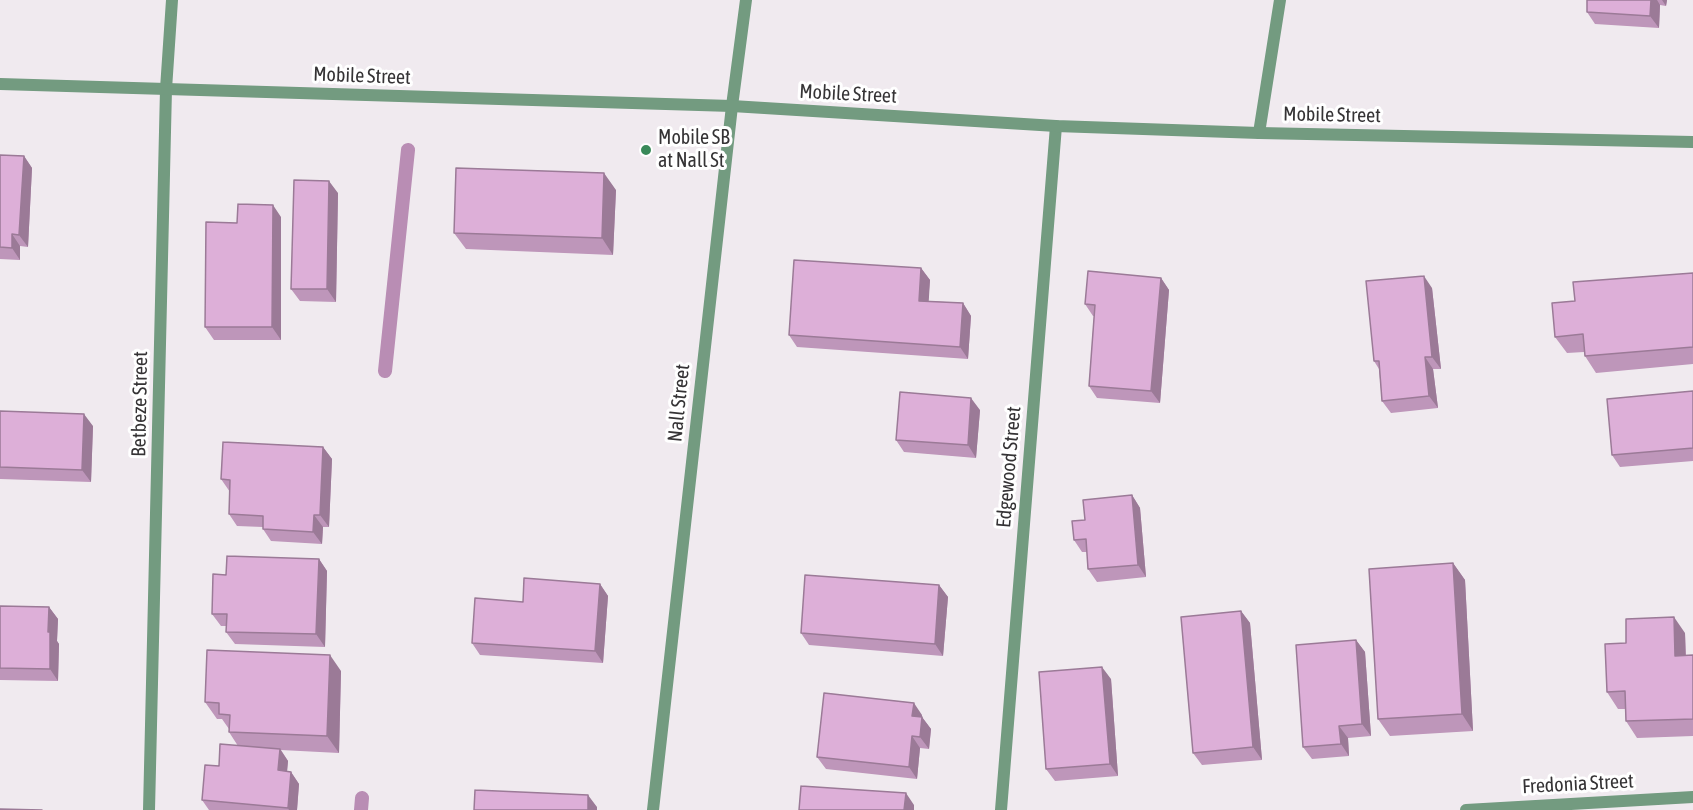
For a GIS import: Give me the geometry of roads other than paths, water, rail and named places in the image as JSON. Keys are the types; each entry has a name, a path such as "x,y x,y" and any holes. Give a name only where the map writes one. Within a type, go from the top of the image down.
{"street":[{"name":"Betbeze Street","path":"149,810 166,89 172,0"},
{"name":"Nall Street","path":"652,810 746,0"},
{"path":"1259,133 1280,0"},
{"name":"Mobile Street","path":"0,84 732,106 1056,126 1259,133 1693,142"},
{"name":"Edgewood Street","path":"1001,810 1056,126"},
{"name":"Fredonia Street","path":"1466,810 1693,797"}],"waterway":[{"path":"385,371 408,150"},
{"path":"361,810 362,798"}],"place":[{"name":"Mobile SB at Nall St","path":"646,150"}]}
